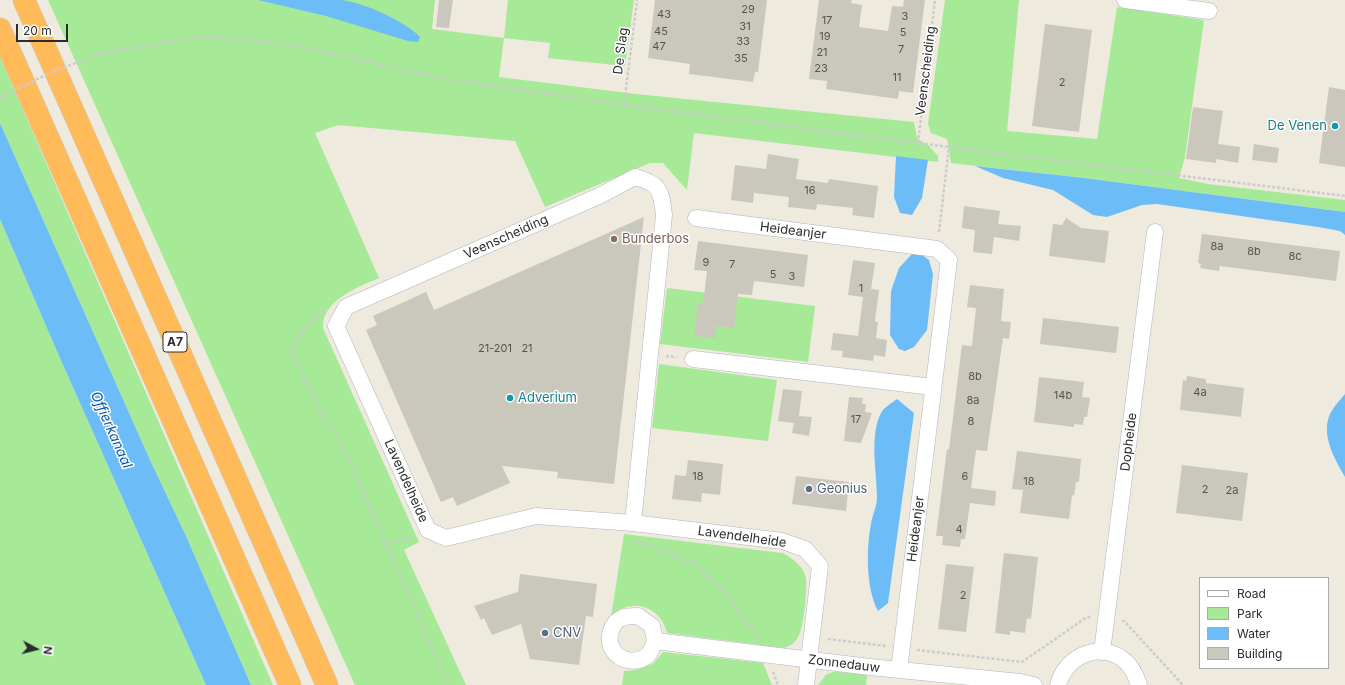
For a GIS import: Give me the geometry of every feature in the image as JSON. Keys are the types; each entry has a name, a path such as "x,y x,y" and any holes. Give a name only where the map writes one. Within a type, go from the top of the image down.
{"highway":[{"name":"A7","path":"24,0 327,685"},
{"name":"A7","path":"0,29 290,685"}],"street":[{"path":"1125,0 1209,11"},
{"name":"Veenscheiding","path":"346,307 599,196 635,177 650,181 662,193 664,215 650,354"},
{"name":"Heideanjer","path":"696,218 937,249 949,260 899,670"},
{"name":"Dopheide","path":"1102,652 1155,232"},
{"name":"Lavendelheide","path":"346,307 336,326 428,530 446,538 536,516 633,523 782,541 804,549 820,566 806,685"},
{"path":"633,523 650,354"},
{"path":"693,359 933,387"},
{"name":"Zonnedauw","path":"655,641 809,660 1020,682 1034,685"},
{"path":"1058,685 1067,665 1080,655 1102,652 1112,654 1124,661 1136,675 1139,685"}],"path":[{"name":"De Slag","path":"624,105 637,0"},
{"name":"Veenscheiding","path":"918,143 935,0"},
{"path":"0,97 52,72 100,54 203,36 231,38 298,46 440,78 624,105 1345,196"},
{"path":"937,249 949,147"},
{"path":"346,307 321,312 303,331 291,349 324,420 334,428 448,685"},
{"path":"650,354 693,359"},
{"path":"608,521 628,539 668,553 696,565 723,592 756,632 767,655 778,685"},
{"path":"387,545 428,530"},
{"path":"812,636 1022,662 1087,617 1124,621 1183,685 1187,685"}],"green space":[{"path":"48,0 435,0 432,29 504,38 499,77 636,94 914,122 917,138 929,146 938,156 938,162 694,133 687,190 663,163 650,163 545,207 515,141 338,125 315,133 379,278 339,298 327,311 323,322 323,328 419,542 404,550 466,685 355,685"},
{"path":"508,0 634,0 625,66 548,58 550,43 504,38"},
{"path":"945,0 1019,0 1007,131 1097,139 1117,7 1204,20 1185,157 1179,178 1208,184 1345,200 1345,212 1084,178 951,163 947,139 931,133 928,124"},
{"path":"0,57 273,685 251,685 186,536 150,460 0,123"},
{"path":"0,219 59,356 206,685 0,685"},
{"path":"667,288 815,306 808,362 660,344"},
{"path":"659,364 777,380 768,441 652,428"},
{"path":"624,534 782,553 790,557 801,567 806,579 802,626 797,639 792,644 784,648 667,633 664,624 658,616 644,607 627,607 611,617"},
{"path":"663,652 763,663 772,685 622,685 624,671 635,670 653,664"},
{"path":"833,672 867,675 866,685 818,685 826,675"}],"water":[{"path":"258,0 341,0 360,4 394,19 420,37 418,42 408,41 326,16"},
{"name":"Offierkanaal","path":"0,123 150,460 186,536 251,685 206,685 59,356 0,219"},
{"path":"896,156 928,160 922,198 912,215 900,213 894,197"},
{"path":"975,166 1084,178 1345,212 1345,235 1340,231 1318,227 1157,204 1142,205 1107,217 1093,215 1053,190 1003,178"},
{"path":"912,254 922,255 929,260 933,274 927,330 914,347 905,351 899,349 890,335 891,291 899,268"},
{"path":"1345,394 1345,477 1332,453 1327,435 1327,426 1333,409"},
{"path":"897,399 914,413 888,603 878,611 871,591 868,569 869,534 877,498 874,444 877,422 882,411"}],"building":[{"path":"439,0 453,0 449,28 436,27"},
{"path":"655,0 767,0 758,72 755,72 753,82 689,74 690,64 648,58"},
{"path":"819,0 852,0 851,3 862,5 859,27 888,31 892,6 903,7 904,0 925,0 913,93 899,91 898,99 826,89 827,81 809,79"},
{"path":"1045,24 1092,30 1079,132 1032,126"},
{"name":"De Venen","path":"1329,87 1345,90 1345,167 1319,163"},
{"path":"1193,107 1223,111 1218,144 1240,147 1238,163 1216,159 1216,163 1186,159"},
{"path":"1254,144 1279,148 1277,163 1252,160"},
{"path":"768,154 799,159 796,179 828,183 829,179 878,186 874,218 852,215 853,208 817,204 816,210 788,207 789,197 754,193 753,203 731,200 735,165 766,169"},
{"path":"964,206 1000,211 998,224 1021,226 1019,241 994,237 992,254 973,252 975,230 962,228"},
{"name":"Adverium","path":"644,217 614,484 557,478 558,472 502,466 510,483 457,506 453,497 441,502 366,330 377,325 373,316 426,292 434,310"},
{"path":"1066,218 1081,228 1109,231 1105,263 1049,256 1053,224 1062,225"},
{"path":"1202,234 1340,251 1336,281 1220,266 1219,271 1200,268 1201,264 1198,263"},
{"path":"698,241 808,255 804,287 754,281 752,295 738,294 734,328 716,326 715,338 694,336 698,304 703,304 707,271 694,270"},
{"path":"853,260 875,263 871,289 879,290 875,321 878,322 876,338 887,340 885,357 874,355 873,361 842,357 843,351 831,350 833,333 858,336 863,297 848,295"},
{"path":"970,285 1004,289 1001,321 1011,322 1009,339 1003,338 987,451 976,450 971,488 996,491 995,506 970,503 965,539 961,539 960,547 942,545 943,536 936,536 947,449 949,450 962,345 972,346 976,308 967,307"},
{"path":"1043,318 1119,327 1116,353 1040,344"},
{"path":"1187,376 1206,379 1206,383 1244,388 1241,417 1180,410 1183,380 1186,381"},
{"path":"1039,377 1084,382 1082,397 1090,398 1087,417 1084,417 1083,425 1074,424 1074,427 1034,422"},
{"path":"783,389 802,391 799,416 812,417 809,436 792,433 794,423 778,421"},
{"path":"849,397 863,398 862,404 866,404 865,412 872,413 861,443 844,441"},
{"path":"1017,451 1081,459 1079,482 1076,482 1074,496 1072,495 1069,519 1020,513 1023,490 1012,489"},
{"path":"688,460 723,464 720,495 702,493 701,502 672,499 675,475 686,476"},
{"path":"1182,465 1248,473 1242,521 1176,513"},
{"path":"796,476 849,482 846,511 792,504"},
{"path":"1004,553 1038,557 1031,619 1027,618 1025,633 1010,631 1010,635 995,633"},
{"path":"946,564 974,567 966,632 938,629"},
{"path":"520,574 597,584 593,617 586,616 579,665 530,659 521,624 492,635 484,618 481,620 474,606 518,592"}],"place":[{"name":"De Venen","path":"1335,126"},
{"name":"Bunderbos","path":"614,239"},
{"name":"Adverium","path":"510,398"},
{"name":"Geonius","path":"809,489"},
{"name":"CNV","path":"545,633"}]}
